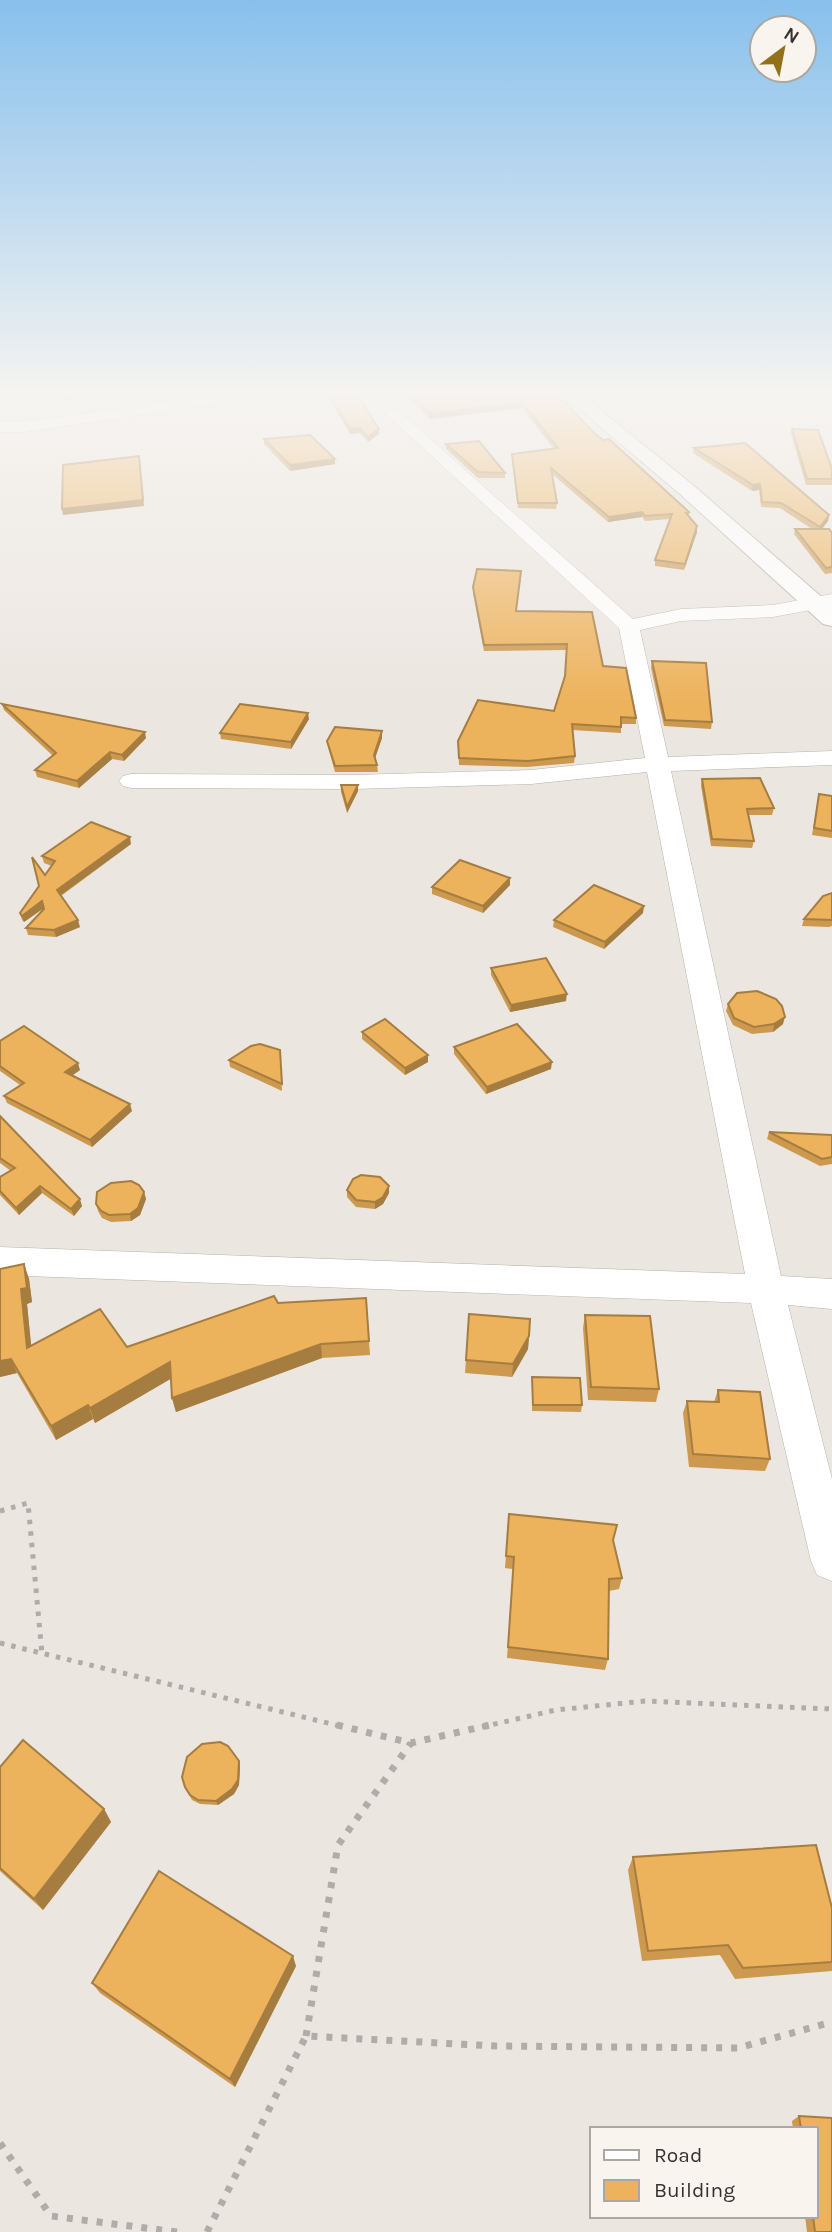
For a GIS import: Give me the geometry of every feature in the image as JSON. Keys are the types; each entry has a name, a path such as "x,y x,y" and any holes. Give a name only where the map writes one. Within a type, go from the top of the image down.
{"main road":[{"path":"693,495 826,608"}],"street":[{"path":"484,495 629,626 766,1289 832,1561"},
{"path":"629,626 681,615 826,608"},
{"path":"131,781 353,782 531,777 657,765 832,758"},
{"path":"0,1261 766,1289 832,1294"}],"path":[{"path":"0,1511 28,1503 42,1654"},
{"path":"0,1643 411,1743 556,1710 645,1701 832,1709"},
{"path":"207,2232 306,2036 338,1845 411,1743"},
{"path":"306,2036 496,2046 738,2048 832,2022"},
{"path":"0,2143 51,2216 177,2232"}],"building":[{"path":"62,495 143,495 143,500 62,509"},
{"path":"517,495 556,495 557,503 518,503"},
{"path":"583,495 671,495 689,512 686,513 697,526 685,564 655,560 672,514 645,516 642,512 609,517"},
{"path":"761,495 806,495 829,515 820,527 781,503 762,502"},
{"path":"795,529 829,529 832,533 832,567 826,568"},
{"path":"477,569 521,571 516,611 592,612 603,666 626,668 636,718 621,717 621,727 572,724 575,756 528,761 459,758 458,741 478,700 554,711 565,676 567,644 484,645 473,587"},
{"path":"652,661 706,663 712,722 665,720"},
{"path":"2,704 145,732 122,755 110,752 77,781 35,770 56,753"},
{"path":"240,704 308,713 291,742 220,733"},
{"path":"335,727 382,731 374,755 377,765 335,766 327,741"},
{"path":"760,778 774,808 747,809 754,841 712,839 702,779"},
{"path":"341,785 358,785 347,807"},
{"path":"819,794 832,796 832,831 814,828"},
{"path":"91,822 130,837 57,890 78,920 54,930 26,928 44,909 42,901 22,916 20,913 39,886 32,857 45,875 55,861 42,856"},
{"path":"460,860 510,878 483,906 432,887"},
{"path":"594,885 644,906 605,942 554,920"},
{"path":"832,893 832,920 804,919 823,896"},
{"path":"546,958 567,994 511,1005 491,968"},
{"path":"757,991 776,999 782,1006 785,1017 774,1024 754,1027 734,1018 728,1004 737,993"},
{"path":"385,1019 428,1055 405,1068 362,1032"},
{"path":"517,1024 552,1062 487,1087 454,1047"},
{"path":"24,1026 78,1063 65,1072 130,1104 90,1140 4,1096 24,1083 0,1066 0,1041"},
{"path":"260,1044 280,1050 282,1084 229,1060 251,1046"},
{"path":"0,1116 80,1199 71,1209 40,1186 16,1208 0,1191 0,1177 15,1168 0,1158"},
{"path":"769,1132 832,1135 832,1157 822,1159"},
{"path":"361,1175 380,1177 389,1186 383,1197 375,1202 356,1200 347,1190 353,1179"},
{"path":"131,1181 139,1185 144,1192 138,1208 130,1214 109,1215 101,1211 96,1204 97,1192 111,1183"},
{"path":"24,1264 27,1288 21,1289 27,1348 100,1309 127,1347 274,1296 278,1303 366,1298 369,1341 321,1344 172,1398 170,1362 90,1408 88,1405 51,1426 11,1359 0,1361 0,1269"},
{"path":"469,1314 530,1319 529,1336 513,1364 466,1360"},
{"path":"585,1315 650,1316 659,1389 591,1387"},
{"path":"532,1377 580,1378 582,1405 533,1405"},
{"path":"718,1390 760,1392 770,1459 693,1454 687,1401 719,1402"},
{"path":"509,1514 617,1525 613,1540 622,1578 609,1579 608,1659 508,1647 514,1557 506,1556"},
{"path":"23,1740 104,1809 34,1899 0,1868 0,1767"},
{"path":"220,1742 228,1746 239,1761 238,1780 232,1789 216,1801 198,1800 190,1795 182,1777 187,1757 202,1744"},
{"path":"816,1845 832,1908 832,1962 743,1968 728,1945 648,1951 633,1857"},
{"path":"159,1871 293,1956 230,2079 92,1983"},
{"path":"799,2116 832,2118 832,2232 815,2232 813,2218 818,2218 818,2127 801,2127"}]}
